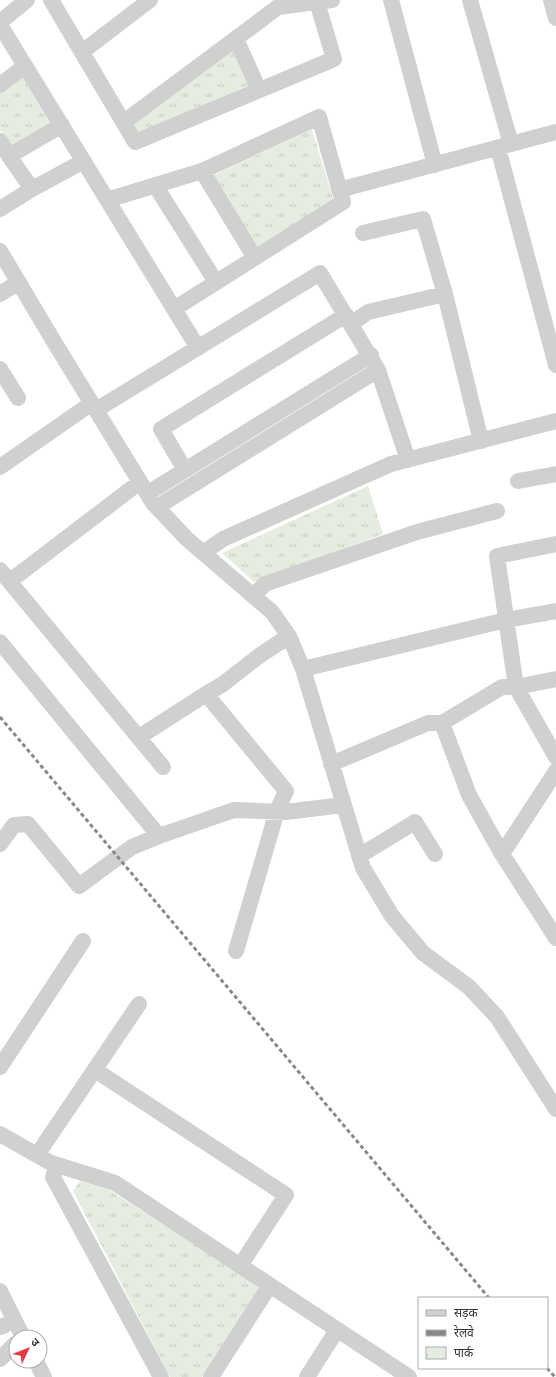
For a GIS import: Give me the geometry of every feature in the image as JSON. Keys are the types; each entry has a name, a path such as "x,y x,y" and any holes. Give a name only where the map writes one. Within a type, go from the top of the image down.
{"street":[{"path":"27,0 0,24 198,348"},
{"path":"51,0 135,142 334,59 325,1 276,3 236,39 124,122"},
{"path":"82,52 150,0"},
{"path":"391,0 435,164"},
{"path":"470,0 556,365"},
{"path":"551,0 556,18"},
{"path":"236,39 258,90"},
{"path":"0,85 25,66"},
{"path":"107,200 202,171 319,117 343,202 174,309"},
{"path":"9,156 62,125"},
{"path":"339,190 556,132"},
{"path":"0,141 32,189"},
{"path":"0,208 84,161"},
{"path":"202,171 255,258"},
{"path":"155,185 216,282"},
{"path":"363,233 423,219 444,294 481,441"},
{"path":"0,251 144,488 157,506 187,539 272,612 289,636 303,669 363,868 392,916 423,953 469,987 496,1017 556,1109"},
{"path":"0,467 94,406 198,348 320,273 371,355 378,370 408,460"},
{"path":"0,294 19,282"},
{"path":"185,470 162,429 349,319 368,312 444,294"},
{"path":"164,767 5,576 144,488 185,470 371,355"},
{"path":"0,369 18,398"},
{"path":"157,506 378,370"},
{"path":"203,553 223,539 392,464 556,421"},
{"path":"518,481 556,474"},
{"path":"253,596 265,584 417,532 497,511"},
{"path":"556,544 497,556 516,687 556,757"},
{"path":"303,669 506,620 556,611"},
{"path":"139,737 223,684 259,656 289,636"},
{"path":"0,642 159,836"},
{"path":"331,764 428,723 442,723 502,687 516,687 556,679"},
{"path":"206,694 286,791 277,812 236,951"},
{"path":"442,723 469,795 502,854 555,934"},
{"path":"502,854 556,771"},
{"path":"0,844 14,825 28,824 79,886 132,847 234,810 286,812 343,805"},
{"path":"359,856 415,822 435,854"},
{"path":"0,1067 83,940"},
{"path":"37,1155 139,1004"},
{"path":"95,1070 286,1195 240,1266"},
{"path":"0,1134 57,1165 115,1184 409,1377"},
{"path":"57,1165 53,1177 161,1377"},
{"path":"211,1377 270,1285"},
{"path":"0,1292 13,1329"},
{"path":"307,1377 337,1330"},
{"path":"0,1358 8,1351"}],"green space":[{"path":"233,48 249,85 137,134 131,124"},
{"path":"23,73 52,124 10,147 0,130 0,92"},
{"path":"312,129 334,202 258,249 212,176"},
{"path":"368,486 383,534 254,582 222,553"},
{"path":"80,1181 109,1190 260,1286 202,1377 170,1377 73,1191"}],"railway":[{"path":"0,717 488,1297"},
{"path":"548,1369 555,1377"}]}
